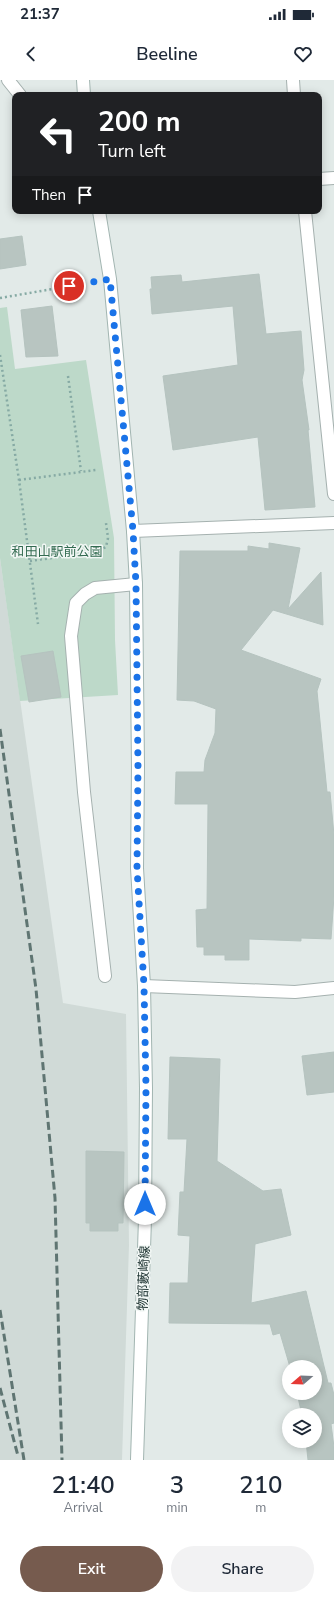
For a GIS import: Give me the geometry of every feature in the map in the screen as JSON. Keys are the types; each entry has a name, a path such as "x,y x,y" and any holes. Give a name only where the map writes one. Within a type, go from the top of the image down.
{"main road":[{"path":"8,80 18,92"},
{"path":"83,80 84,92"},
{"path":"293,80 294,92"},
{"path":"322,179 334,178"},
{"name":"物部藪崎線","path":"99,214 110,279 133,531 136,584 138,767 137,868 144,986 146,1088 145,1218 138,1460"},
{"path":"306,214 334,494"},
{"path":"133,531 334,523"},
{"path":"105,976 84,792 71,636 76,603 85,594 95,588 136,584"},
{"path":"144,986 295,992 334,988"}],"path":[{"path":"0,298 110,279"},
{"path":"0,354 19,480 38,624"},
{"path":"68,376 81,471"},
{"path":"19,480 96,470"},
{"path":"30,561 95,552 106,547 108,538 106,523"}],"shaded area":[{"path":"0,558 63,1003 126,1014 129,1245 122,1460 0,1460"}],"green space":[{"name":"和田山駅前公園","path":"7,307 15,369 86,360 114,538 115,640 118,695 20,701 0,558 0,308"}],"building":[{"path":"22,236 26,265 0,269 0,239"},
{"path":"259,274 266,334 301,331 304,370 302,380 309,430 315,507 265,510 258,437 173,450 163,376 238,365 233,306 152,314 150,289 152,289 151,277 181,275 182,282"},
{"path":"52,306 58,356 26,357 21,310"},
{"path":"269,543 300,548 288,609 321,572 323,625 273,610 241,650 321,679 317,691 327,792 330,792 334,835 334,896 331,939 301,938 301,941 249,939 249,960 225,960 225,955 204,955 204,947 197,947 196,910 207,909 208,804 175,804 176,772 204,772 205,760 215,733 216,709 194,701 177,700 180,551 248,551 248,546 269,549"},
{"path":"53,651 61,697 29,702 21,656"},
{"path":"334,1052 334,1092 307,1095 302,1056"},
{"path":"170,1057 220,1059 217,1161 263,1191 281,1189 291,1235 255,1244 251,1303 306,1291 328,1383 331,1383 334,1395 334,1423 331,1424 334,1460 308,1460 307,1448 322,1448 322,1408 300,1408 299,1400 322,1400 322,1360 288,1360 280,1333 273,1335 270,1324 169,1323 170,1283 188,1283 190,1236 178,1235 180,1192 184,1192 187,1139 168,1139"},
{"path":"86,1151 124,1152 123,1223 118,1223 118,1231 90,1231 90,1223 86,1223"}],"railway":[{"path":"0,729 36,989 55,1198 62,1460"},
{"path":"0,1310 24,1460"},
{"path":"0,1388 18,1456"}],"route":[{"path":"69,286 110,279 133,531 136,584 138,767 137,868 144,986 146,1088 145,1204"}]}
